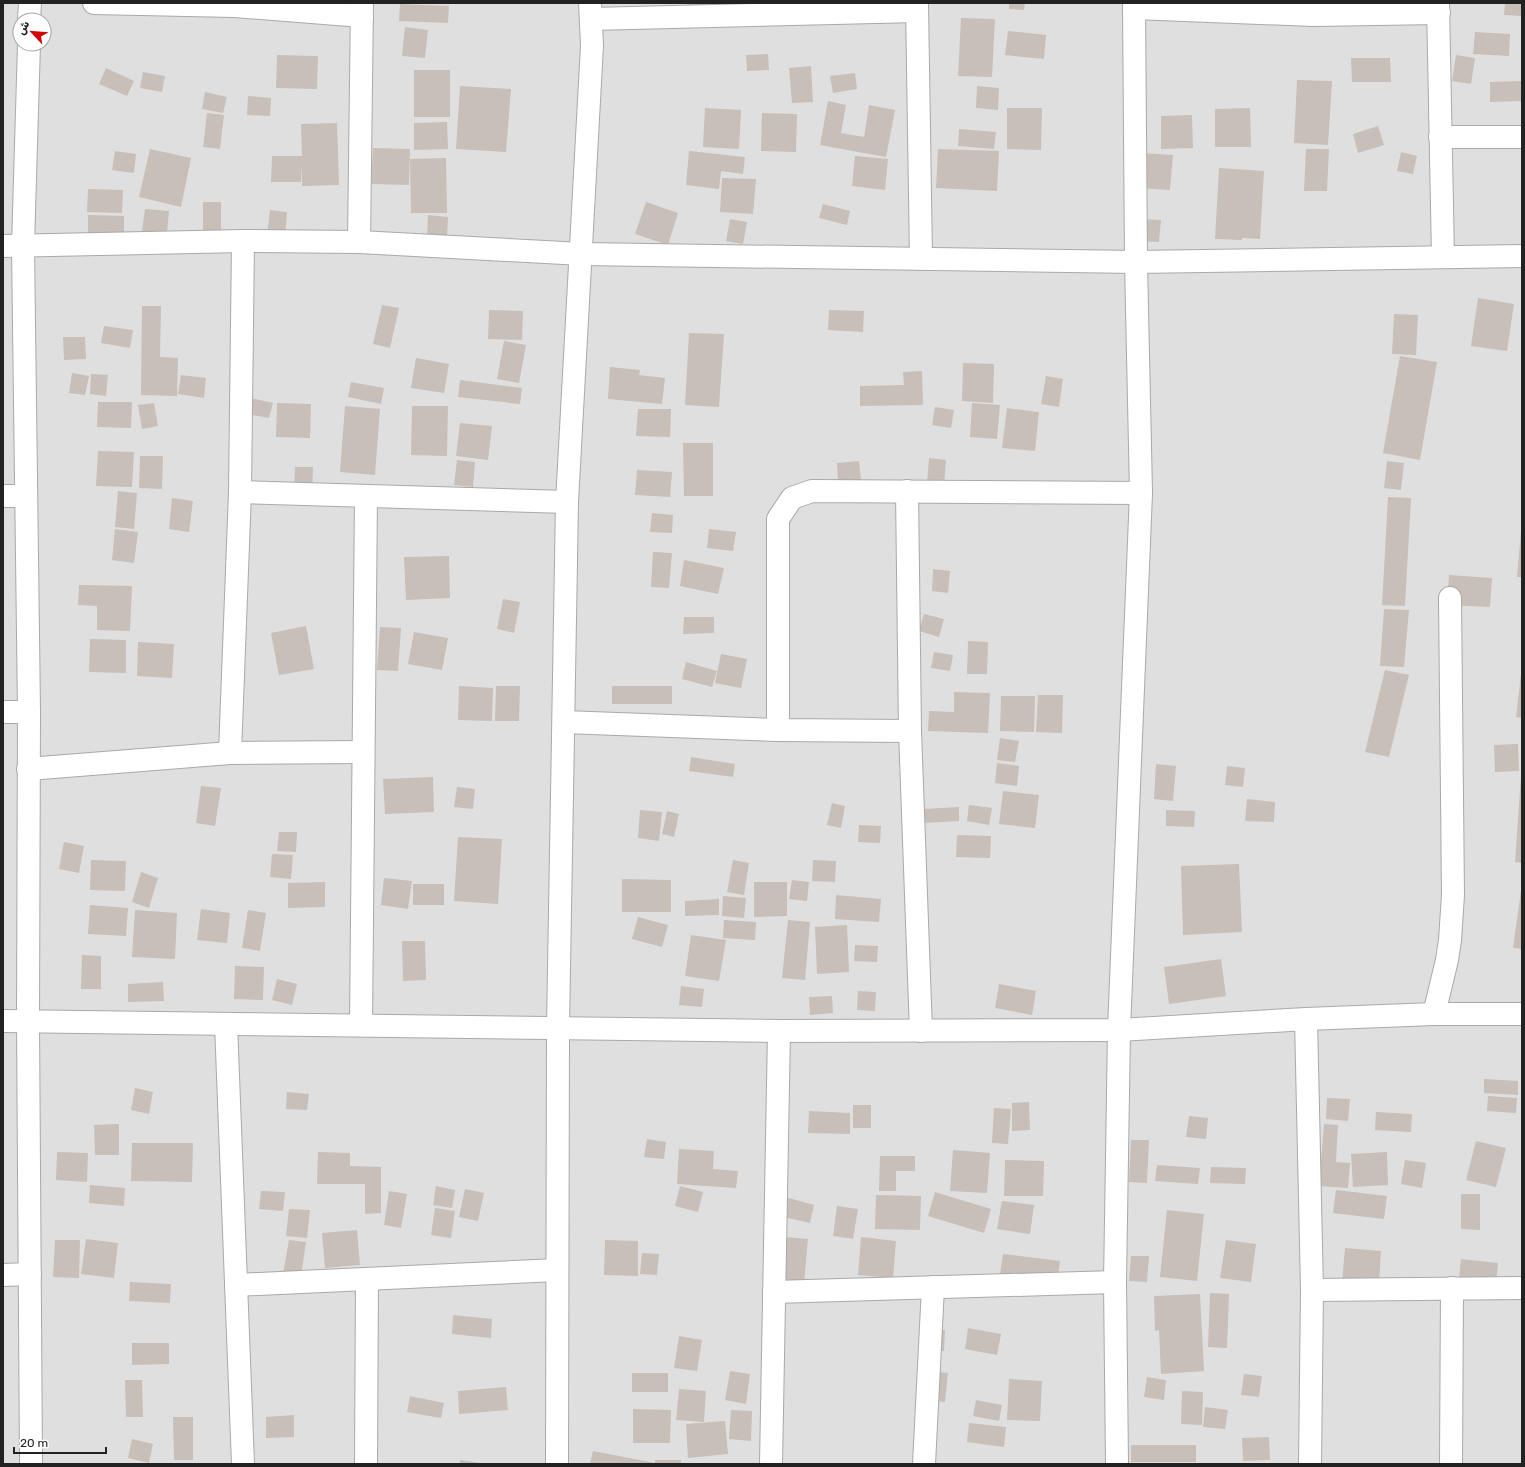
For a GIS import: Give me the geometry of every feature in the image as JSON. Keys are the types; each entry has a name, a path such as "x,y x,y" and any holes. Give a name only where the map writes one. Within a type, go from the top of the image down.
{"street":[{"path":"94,3 362,9 359,242"},
{"path":"1117,1464 1115,1282 1119,1030 1141,493 1136,262 1134,6 1313,9 1438,8 1443,257"},
{"path":"557,1464 558,1028 567,502 582,254 592,46 590,11 917,7 921,259"},
{"path":"28,52 13,246 26,496 31,1464"},
{"path":"1440,137 1522,137"},
{"path":"230,752 240,492 243,241"},
{"path":"13,246 243,241 359,242 582,254 1136,262 1522,256"},
{"path":"778,730 778,519 792,498 812,491 1141,493"},
{"path":"240,492 567,502"},
{"path":"907,492 910,731 921,1031"},
{"path":"3,496 26,496"},
{"path":"361,1025 366,496"},
{"path":"1434,1014 1447,960 1453,895 1450,598"},
{"path":"3,712 28,712"},
{"path":"564,722 778,730 910,731"},
{"path":"28,769 230,752 363,752"},
{"path":"3,1021 779,1031 921,1031 1119,1030 1306,1019 1434,1014 1522,1014"},
{"path":"1306,1019 1312,1290 1310,1464"},
{"path":"226,1024 242,1464"},
{"path":"771,1464 779,1031"},
{"path":"236,1285 557,1270"},
{"path":"3,1275 30,1274"},
{"path":"366,1464 367,1279"},
{"path":"774,1292 1115,1282"},
{"path":"924,1464 933,1287"},
{"path":"1451,1464 1452,1288"},
{"path":"1312,1290 1522,1288"}],"shaded area":[{"path":"3,3 1522,3 1522,1464 3,1464"}],"building":[{"path":"687,3 750,3 750,14 687,12"},
{"path":"1009,3 1025,3 1024,10 1009,9"},
{"path":"1505,3 1522,3 1522,16 1504,15"},
{"path":"400,4 449,6 448,23 399,21"},
{"path":"961,18 995,19 992,77 958,76"},
{"path":"405,27 428,30 425,58 402,56"},
{"path":"1008,31 1046,35 1044,59 1005,55"},
{"path":"1475,32 1510,34 1509,56 1473,54"},
{"path":"768,54 769,70 747,71 746,55"},
{"path":"277,55 318,56 317,89 276,88"},
{"path":"1456,55 1475,58 1471,84 1452,81"},
{"path":"1351,58 1390,58 1391,82 1352,82"},
{"path":"811,66 813,102 792,103 789,68"},
{"path":"106,68 134,81 127,96 99,84"},
{"path":"414,70 450,70 450,117 414,117"},
{"path":"143,72 165,76 162,92 140,88"},
{"path":"855,73 857,89 833,93 830,76"},
{"path":"1297,80 1332,81 1328,145 1294,143"},
{"path":"1522,81 1522,101 1490,102 1490,82"},
{"path":"460,86 511,89 506,152 456,149"},
{"path":"977,86 999,88 998,110 976,108"},
{"path":"205,92 227,97 223,113 202,109"},
{"path":"248,96 271,98 270,116 247,115"},
{"path":"828,101 846,105 841,133 864,137 869,105 895,110 886,157 820,145"},
{"path":"705,108 741,110 739,149 703,147"},
{"path":"1007,108 1042,108 1041,150 1007,149"},
{"path":"1250,108 1251,147 1215,147 1215,109"},
{"path":"207,113 224,115 220,149 203,147"},
{"path":"762,113 797,114 796,152 761,151"},
{"path":"1192,115 1193,148 1161,149 1161,116"},
{"path":"447,122 448,149 414,150 414,123"},
{"path":"337,123 339,185 302,186 302,163 301,182 271,182 272,156 302,156 301,124"},
{"path":"1378,126 1384,145 1358,153 1353,134"},
{"path":"959,129 996,132 994,149 958,146"},
{"path":"373,148 410,149 409,185 371,184"},
{"path":"150,149 191,158 181,207 139,197"},
{"path":"938,149 999,151 997,191 936,188"},
{"path":"1306,149 1329,149 1327,191 1304,191"},
{"path":"115,151 136,154 134,173 112,170"},
{"path":"689,151 745,157 743,174 721,171 719,189 686,185"},
{"path":"1401,152 1417,156 1413,174 1397,171"},
{"path":"1140,153 1173,155 1170,190 1138,188"},
{"path":"855,156 888,159 885,190 852,186"},
{"path":"446,158 447,213 411,213 410,159"},
{"path":"1219,168 1264,171 1260,239 1215,239"},
{"path":"722,178 756,179 753,214 720,212"},
{"path":"88,189 123,190 122,213 87,212"},
{"path":"203,202 221,202 221,236 203,236"},
{"path":"646,202 678,213 668,245 635,234"},
{"path":"823,204 850,211 847,225 819,218"},
{"path":"145,209 169,211 167,233 142,231"},
{"path":"270,210 287,212 285,236 267,235"},
{"path":"88,215 124,216 124,235 88,235"},
{"path":"428,215 448,217 447,239 427,237"},
{"path":"730,219 747,222 743,244 726,241"},
{"path":"1140,219 1161,220 1159,242 1139,241"},
{"path":"1478,298 1514,304 1507,351 1471,346"},
{"path":"382,305 399,308 390,348 373,344"},
{"path":"142,306 161,306 160,357 178,358 177,396 141,395"},
{"path":"489,310 523,311 522,340 488,339"},
{"path":"829,310 864,311 863,332 828,330"},
{"path":"1394,314 1418,315 1416,355 1392,354"},
{"path":"104,326 133,330 130,348 101,343"},
{"path":"689,333 724,334 719,407 685,405"},
{"path":"63,337 85,337 86,359 64,360"},
{"path":"504,341 526,345 519,383 497,379"},
{"path":"1400,356 1437,362 1420,460 1383,453"},
{"path":"416,358 449,364 444,393 411,388"},
{"path":"963,363 994,364 993,403 962,401"},
{"path":"610,367 640,370 639,375 665,378 662,404 608,399"},
{"path":"922,371 923,405 860,406 860,386 904,385 903,372"},
{"path":"72,373 89,376 85,395 69,393"},
{"path":"91,374 108,375 106,396 90,394"},
{"path":"181,375 206,378 204,398 178,394"},
{"path":"1046,376 1063,379 1059,407 1041,404"},
{"path":"460,380 522,388 520,404 458,397"},
{"path":"351,382 384,388 381,404 348,397"},
{"path":"250,398 273,403 269,418 247,414"},
{"path":"98,402 132,402 131,428 97,427"},
{"path":"154,403 158,426 142,429 138,405"},
{"path":"277,403 311,404 310,438 276,437"},
{"path":"972,403 1000,405 997,439 970,437"},
{"path":"345,406 380,409 375,475 340,472"},
{"path":"412,406 448,406 447,456 411,455"},
{"path":"935,407 954,410 951,428 932,425"},
{"path":"1007,408 1039,412 1035,451 1002,448"},
{"path":"638,409 671,409 670,437 636,436"},
{"path":"460,423 492,426 488,460 456,456"},
{"path":"683,443 713,443 713,496 684,496"},
{"path":"98,451 134,452 132,487 96,486"},
{"path":"140,456 163,456 162,489 139,488"},
{"path":"929,458 946,460 943,498 926,497"},
{"path":"457,460 475,462 473,487 454,485"},
{"path":"859,461 861,480 838,482 837,463"},
{"path":"1387,461 1404,463 1401,490 1384,488"},
{"path":"295,467 313,467 312,494 294,493"},
{"path":"637,470 672,472 670,497 635,495"},
{"path":"118,491 137,493 134,529 115,527"},
{"path":"1388,497 1411,498 1405,606 1382,605"},
{"path":"172,498 193,501 189,532 169,529"},
{"path":"652,513 673,515 672,533 650,532"},
{"path":"115,529 138,532 134,563 112,560"},
{"path":"709,529 736,532 733,551 707,548"},
{"path":"1521,532 1522,577 1517,577"},
{"path":"653,552 672,553 669,588 651,587"},
{"path":"449,556 450,598 406,600 404,557"},
{"path":"684,560 724,568 718,594 680,586"},
{"path":"933,569 950,571 948,593 932,591"},
{"path":"1449,575 1492,578 1490,607 1447,605"},
{"path":"79,585 132,586 130,631 97,630 97,606 78,605"},
{"path":"503,599 520,602 514,633 497,629"},
{"path":"1384,609 1409,610 1404,667 1380,666"},
{"path":"924,614 944,619 939,637 919,631"},
{"path":"684,617 714,617 714,633 683,634"},
{"path":"306,626 314,669 279,675 271,633"},
{"path":"380,627 401,628 398,671 377,670"},
{"path":"414,632 448,638 442,670 408,664"},
{"path":"90,639 126,640 126,673 89,672"},
{"path":"968,641 988,642 987,674 967,674"},
{"path":"138,642 174,644 172,678 137,676"},
{"path":"934,652 953,655 950,671 931,668"},
{"path":"721,654 747,659 741,688 715,683"},
{"path":"686,662 717,671 712,687 682,679"},
{"path":"1385,670 1409,675 1389,757 1365,752"},
{"path":"1522,674 1522,718 1516,717"},
{"path":"459,686 493,688 492,721 458,720"},
{"path":"496,686 520,686 519,721 495,721"},
{"path":"612,686 672,686 672,704 612,704"},
{"path":"954,692 990,693 988,733 928,731 929,711 954,712"},
{"path":"1038,695 1063,695 1062,733 1036,732"},
{"path":"1001,696 1035,696 1034,732 1000,731"},
{"path":"1000,738 1019,741 1015,762 997,760"},
{"path":"1518,744 1519,771 1495,772 1494,745"},
{"path":"691,757 735,764 733,777 689,771"},
{"path":"997,763 1019,766 1017,786 995,783"},
{"path":"1156,764 1176,766 1173,801 1154,799"},
{"path":"1227,766 1245,768 1243,787 1225,785"},
{"path":"1522,776 1522,863 1515,862"},
{"path":"433,777 434,812 385,814 383,779"},
{"path":"201,786 221,788 215,826 196,823"},
{"path":"457,787 475,789 473,809 454,807"},
{"path":"1003,791 1039,795 1035,828 999,824"},
{"path":"1247,799 1275,802 1274,822 1245,821"},
{"path":"832,803 845,806 841,828 827,825"},
{"path":"969,805 992,808 989,825 967,821"},
{"path":"959,807 959,821 923,823 923,809"},
{"path":"640,810 662,812 659,841 638,838"},
{"path":"1166,810 1195,811 1194,827 1166,826"},
{"path":"667,811 679,814 674,837 662,834"},
{"path":"859,825 881,826 880,843 858,842"},
{"path":"279,832 297,832 296,852 277,851"},
{"path":"957,835 991,836 990,858 956,857"},
{"path":"458,837 502,839 498,904 454,901"},
{"path":"64,842 84,846 79,873 59,869"},
{"path":"272,854 293,855 291,879 270,877"},
{"path":"91,860 126,861 125,891 90,890"},
{"path":"733,860 749,863 744,895 727,892"},
{"path":"813,860 836,861 835,882 812,881"},
{"path":"1239,864 1242,932 1183,935 1181,866"},
{"path":"141,872 158,878 149,908 132,902"},
{"path":"384,878 412,881 408,909 381,905"},
{"path":"622,879 671,880 671,912 622,912"},
{"path":"792,880 809,882 807,901 789,899"},
{"path":"325,882 325,907 288,908 288,883"},
{"path":"754,882 787,882 787,916 754,917"},
{"path":"413,884 444,884 444,905 413,905"},
{"path":"1522,891 1522,949 1513,948"},
{"path":"836,895 881,899 879,922 835,919"},
{"path":"723,896 746,898 744,918 722,916"},
{"path":"719,899 719,915 685,916 685,901"},
{"path":"90,905 128,908 126,936 88,934"},
{"path":"201,909 230,913 227,943 197,940"},
{"path":"135,910 177,913 175,959 132,957"},
{"path":"248,910 266,913 260,951 242,948"},
{"path":"638,917 668,925 662,947 632,939"},
{"path":"724,920 756,922 755,940 723,938"},
{"path":"788,920 810,922 805,980 782,978"},
{"path":"847,925 849,972 817,974 815,927"},
{"path":"691,935 726,940 719,981 685,976"},
{"path":"402,941 425,941 426,980 403,981"},
{"path":"855,945 878,946 877,962 854,961"},
{"path":"82,955 101,956 101,989 81,989"},
{"path":"1221,959 1226,996 1169,1004 1164,967"},
{"path":"235,966 264,967 263,1000 234,999"},
{"path":"277,979 297,984 292,1005 272,1000"},
{"path":"163,982 164,1001 128,1002 128,984"},
{"path":"999,984 1036,991 1032,1015 995,1008"},
{"path":"681,986 704,989 702,1007 679,1005"},
{"path":"858,991 876,992 875,1011 857,1010"},
{"path":"832,996 833,1013 810,1015 809,997"},
{"path":"1484,1079 1518,1081 1518,1095 1484,1093"},
{"path":"135,1088 153,1092 149,1114 131,1110"},
{"path":"287,1092 309,1094 307,1110 286,1109"},
{"path":"1488,1096 1517,1098 1516,1113 1487,1111"},
{"path":"1327,1098 1350,1099 1348,1121 1326,1119"},
{"path":"1029,1102 1030,1130 1012,1131 1012,1103"},
{"path":"853,1105 871,1105 871,1128 853,1128"},
{"path":"994,1108 1011,1109 1008,1144 992,1143"},
{"path":"809,1111 850,1113 850,1134 808,1133"},
{"path":"1376,1112 1412,1114 1411,1132 1375,1130"},
{"path":"1189,1116 1208,1118 1206,1139 1186,1137"},
{"path":"119,1124 119,1155 95,1155 94,1125"},
{"path":"1324,1124 1338,1125 1336,1162 1350,1163 1348,1188 1319,1186"},
{"path":"647,1139 666,1142 664,1159 644,1157"},
{"path":"1131,1140 1149,1140 1147,1183 1129,1182"},
{"path":"1476,1141 1506,1148 1496,1187 1466,1180"},
{"path":"132,1143 193,1143 192,1182 131,1181"},
{"path":"679,1149 714,1151 713,1169 738,1171 736,1188 677,1184"},
{"path":"953,1150 990,1153 987,1193 950,1191"},
{"path":"57,1152 88,1153 87,1182 56,1180"},
{"path":"318,1152 350,1153 350,1166 381,1167 381,1213 365,1214 365,1184 317,1184"},
{"path":"1387,1152 1388,1185 1353,1187 1351,1154"},
{"path":"880,1156 915,1156 915,1171 896,1171 896,1191 879,1191"},
{"path":"1005,1160 1044,1161 1043,1196 1004,1196"},
{"path":"1405,1160 1426,1163 1422,1188 1401,1184"},
{"path":"1157,1165 1200,1168 1198,1184 1155,1181"},
{"path":"1211,1167 1246,1168 1245,1184 1210,1183"},
{"path":"90,1185 125,1188 124,1206 89,1203"},
{"path":"436,1186 455,1190 452,1208 433,1205"},
{"path":"680,1186 703,1192 698,1212 675,1206"},
{"path":"465,1189 484,1193 478,1221 459,1217"},
{"path":"1336,1190 1387,1196 1384,1219 1333,1213"},
{"path":"261,1191 285,1192 283,1211 259,1209"},
{"path":"389,1191 407,1194 401,1228 384,1225"},
{"path":"935,1192 991,1209 984,1233 928,1216"},
{"path":"1461,1194 1480,1194 1480,1230 1461,1229"},
{"path":"876,1195 921,1196 920,1230 875,1229"},
{"path":"785,1197 814,1205 810,1223 780,1216"},
{"path":"1002,1201 1034,1205 1030,1234 997,1229"},
{"path":"837,1206 858,1209 853,1239 833,1236"},
{"path":"435,1208 455,1211 451,1238 431,1235"},
{"path":"289,1209 310,1210 307,1238 286,1236"},
{"path":"1167,1210 1204,1214 1197,1281 1160,1277"},
{"path":"357,1230 360,1265 325,1268 322,1233"},
{"path":"784,1237 808,1239 804,1283 780,1281"},
{"path":"861,1237 896,1241 893,1278 858,1275"},
{"path":"86,1239 118,1243 114,1278 81,1274"},
{"path":"55,1240 80,1240 79,1278 53,1277"},
{"path":"289,1240 306,1242 301,1276 283,1274"},
{"path":"605,1240 638,1241 638,1276 604,1275"},
{"path":"1226,1240 1256,1244 1251,1282 1220,1278"},
{"path":"1345,1248 1381,1251 1379,1284 1342,1282"},
{"path":"642,1253 659,1254 657,1275 640,1274"},
{"path":"1003,1254 1060,1261 1057,1288 999,1281"},
{"path":"1131,1256 1149,1256 1147,1282 1129,1281"},
{"path":"1461,1259 1498,1263 1496,1284 1459,1280"},
{"path":"130,1282 171,1284 170,1303 129,1301"},
{"path":"1210,1293 1229,1294 1227,1348 1208,1347"},
{"path":"1200,1294 1204,1371 1161,1374 1159,1330 1155,1331 1154,1296"},
{"path":"453,1315 492,1319 491,1338 452,1334"},
{"path":"968,1328 1001,1334 997,1355 965,1349"},
{"path":"924,1330 945,1330 944,1351 923,1351"},
{"path":"679,1336 702,1340 697,1371 674,1368"},
{"path":"132,1343 169,1343 169,1364 132,1365"},
{"path":"730,1371 750,1374 746,1404 725,1400"},
{"path":"929,1371 948,1373 945,1402 926,1400"},
{"path":"632,1373 668,1373 668,1392 632,1392"},
{"path":"1244,1374 1262,1376 1259,1397 1241,1395"},
{"path":"1147,1377 1166,1380 1164,1400 1144,1397"},
{"path":"1009,1379 1042,1381 1040,1421 1007,1420"},
{"path":"125,1380 142,1380 143,1417 126,1417"},
{"path":"506,1387 508,1410 459,1414 458,1391"},
{"path":"679,1389 706,1391 704,1422 676,1420"},
{"path":"1182,1391 1203,1392 1202,1425 1181,1424"},
{"path":"410,1396 444,1403 441,1418 407,1412"},
{"path":"976,1400 1002,1405 999,1421 973,1416"},
{"path":"1205,1407 1228,1410 1225,1429 1203,1427"},
{"path":"633,1409 671,1410 670,1443 633,1443"},
{"path":"731,1410 752,1411 751,1441 729,1439"},
{"path":"294,1415 294,1437 266,1438 266,1417"},
{"path":"173,1417 193,1417 193,1460 174,1460"},
{"path":"725,1421 728,1454 688,1458 686,1424"},
{"path":"969,1423 1006,1427 1004,1447 967,1442"},
{"path":"1269,1437 1270,1460 1243,1461 1242,1438"},
{"path":"132,1439 153,1444 149,1463 128,1458"},
{"path":"1131,1445 1196,1445 1196,1462 1131,1462"},
{"path":"593,1451 655,1463 655,1464 590,1464"},
{"path":"460,1460 480,1463 480,1464 460,1464"},
{"path":"655,1460 681,1460 681,1464 655,1464"}]}
